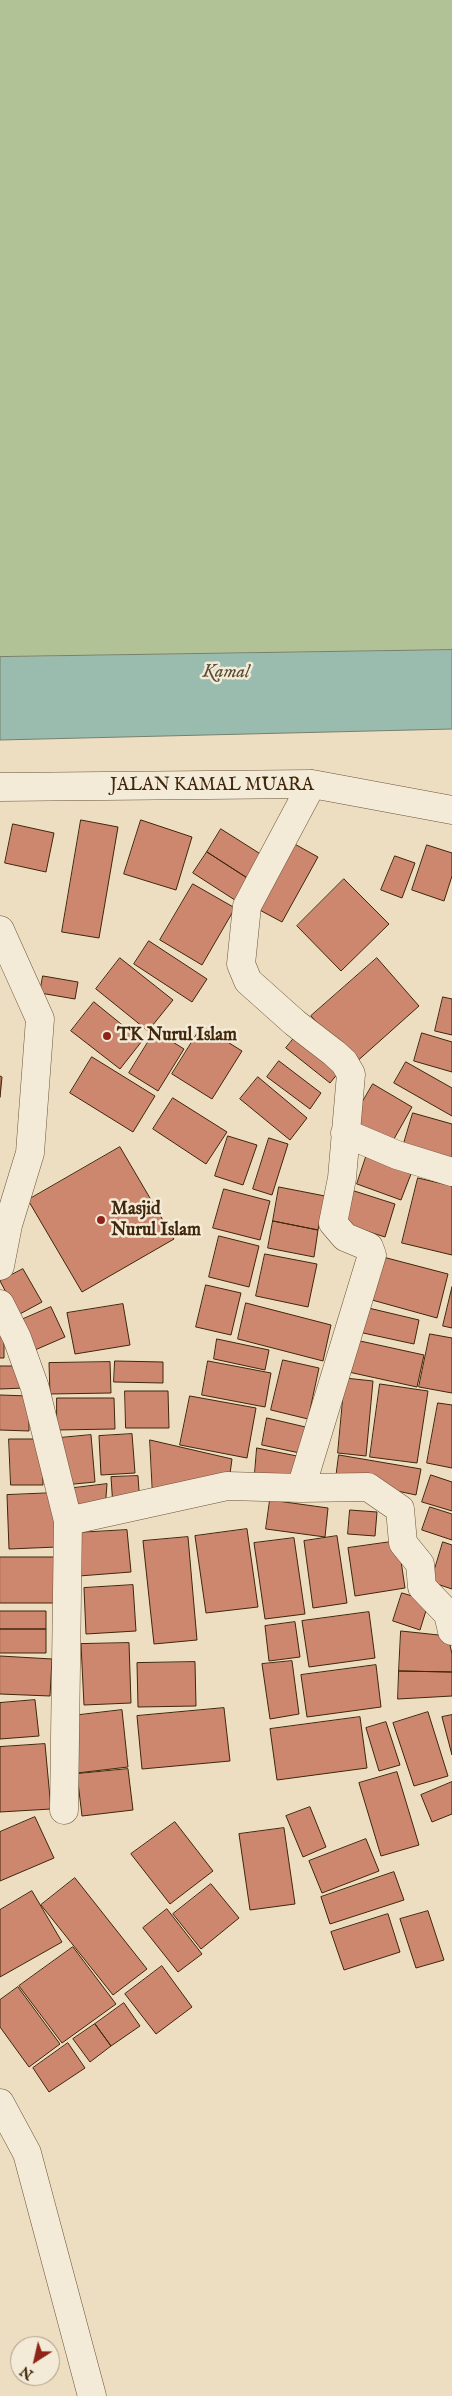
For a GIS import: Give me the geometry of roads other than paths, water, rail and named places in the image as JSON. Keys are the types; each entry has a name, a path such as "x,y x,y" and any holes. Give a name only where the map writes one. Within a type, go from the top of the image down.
{"street":[{"name":"JALAN KAMAL MUARA","path":"0,787 312,784 452,810"},
{"path":"301,1488 372,1255 368,1247 345,1238 333,1223 342,1178 350,1074 344,1062 284,1014 248,980 241,964 247,906 312,784"},
{"path":"0,930 40,1019 30,1154 8,1224 0,1266"},
{"path":"344,1134 397,1155 452,1172"},
{"path":"0,1304 17,1338 35,1388 68,1521 64,1810"},
{"path":"68,1521 227,1486 368,1487 400,1508 404,1543 420,1564 422,1587 448,1614 452,1631"},
{"path":"0,2103 27,2153 92,2396"}],"water":[{"name":"Kamal","path":"452,650 452,729 0,740 0,657"}],"place":[{"name":"TK Nurul Islam","path":"107,1036"},
{"name":"Masjid Nurul Islam","path":"101,1220"}]}
